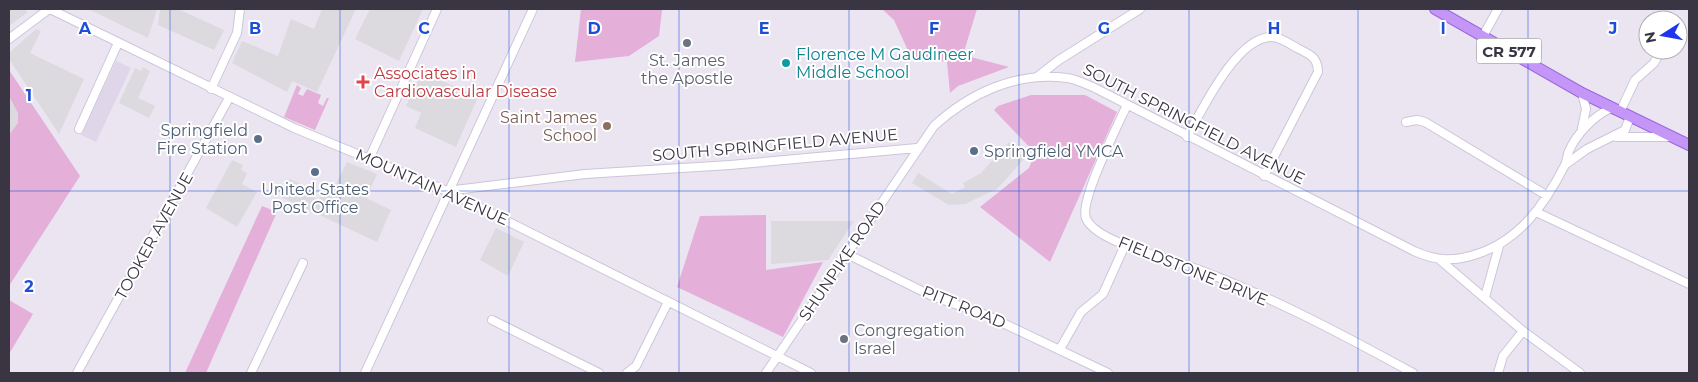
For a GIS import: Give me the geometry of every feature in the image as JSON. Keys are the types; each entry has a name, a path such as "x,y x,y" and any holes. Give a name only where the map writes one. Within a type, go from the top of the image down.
{"main road":[{"name":"CR 577","path":"1435,9 1582,93 1689,145"}],"street":[{"path":"9,39 49,9"},
{"name":"MOUNTAIN AVENUE","path":"49,9 229,98 305,133 448,191 811,373"},
{"path":"211,89 237,33 240,9"},
{"path":"370,158 437,9"},
{"path":"365,373 533,9"},
{"path":"1037,77 1059,60 1140,9"},
{"path":"1483,36 1498,9"},
{"path":"1187,137 1226,68 1236,58 1262,39 1273,36 1281,40 1312,56 1316,61 1318,72 1264,176"},
{"path":"79,129 118,43"},
{"path":"1615,110 1636,80 1656,60"},
{"name":"SOUTH SPRINGFIELD AVENUE","path":"448,191 585,174 730,165 917,148 934,126 961,104 989,89 1037,77 1069,78 1093,87 1187,137 1414,251 1440,260 1460,259 1499,246 1523,228 1536,212 1566,164 1569,151 1580,135 1597,115 1615,110"},
{"path":"1580,135 1586,120 1586,109 1582,93"},
{"name":"TOOKER AVENUE","path":"77,373 229,98"},
{"name":"FIELDSTONE DRIVE","path":"1126,105 1086,200 1084,210 1090,225 1125,245 1211,274 1334,330 1413,373"},
{"name":"SOUTH SPRINGFIELD AVENUE","path":"1566,164 1587,149 1614,137 1624,130 1630,117"},
{"path":"1406,122 1416,120 1425,122 1546,195"},
{"path":"1614,137 1655,136 1673,138"},
{"name":"SHUNPIKE ROAD","path":"766,373 848,254 917,148"},
{"path":"1536,212 1689,284"},
{"path":"1060,349 1081,312 1103,294 1125,245"},
{"path":"1485,297 1499,246"},
{"name":"PITT ROAD","path":"848,254 932,296 986,315 1108,373"},
{"path":"1440,260 1523,331 1580,373"},
{"path":"251,373 302,263"},
{"path":"627,373 636,366 668,302"},
{"path":"492,320 599,373"},
{"path":"1498,373 1504,356 1523,331"}],"shaded area":[{"path":"9,9 23,9 28,12 9,26"},
{"path":"88,9 157,9 148,38"},
{"path":"160,9 178,9 224,30 214,50 158,25"},
{"path":"322,9 356,9 317,92 292,81 287,92 232,63 242,41 278,56 291,19 314,29"},
{"path":"370,9 423,9 399,61 355,39"},
{"path":"581,9 664,9 662,10 659,36 629,56 575,62"},
{"path":"882,9 977,9 963,55 1009,67 958,86 950,93 947,62 911,57 894,20"},
{"path":"36,29 41,31 30,53 84,79 59,134 9,59 9,53"},
{"path":"116,61 131,68 96,142 81,135"},
{"path":"143,67 150,71 138,98 155,106 149,118 119,103 135,68 141,71"},
{"path":"9,70 80,176 9,286"},
{"path":"422,72 478,97 456,147 415,128 421,113 406,106"},
{"path":"297,85 301,88 298,94 303,96 307,89 321,95 318,103 323,106 327,98 329,98 315,130 284,117"},
{"path":"1031,95 1085,95 1117,112 1050,262 980,207 1029,168 1035,153 994,110 998,106"},
{"path":"9,96 18,113 18,123 9,135"},
{"path":"1009,142 1025,158 997,189 965,204 949,205 912,183 918,173 952,194 965,187 963,183 981,173"},
{"path":"232,160 243,165 241,170 247,173 242,184 257,192 237,227 206,208"},
{"path":"347,162 377,174 366,198 391,210 377,242 281,197 289,179 312,189 310,195 319,200 322,193 330,196"},
{"path":"262,206 277,212 206,373 185,373"},
{"path":"766,215 766,270 823,262 783,337 677,287 700,216"},
{"path":"771,221 854,221 828,260 771,264"},
{"path":"496,228 524,242 508,276 480,260"},
{"path":"9,300 33,314 9,354"}],"place":[{"name":"St. James the Apostle","path":"687,43"},
{"name":"Florence M Gaudineer Middle School","path":"786,63"},
{"name":"Associates in Cardiovascular Disease","path":"363,82"},
{"name":"Saint James School","path":"607,126"},
{"name":"Springfield Fire Station","path":"258,139"},
{"name":"Springfield YMCA","path":"974,151"},
{"name":"United States Post Office","path":"315,172"},
{"name":"Congregation Israel","path":"844,339"}]}
